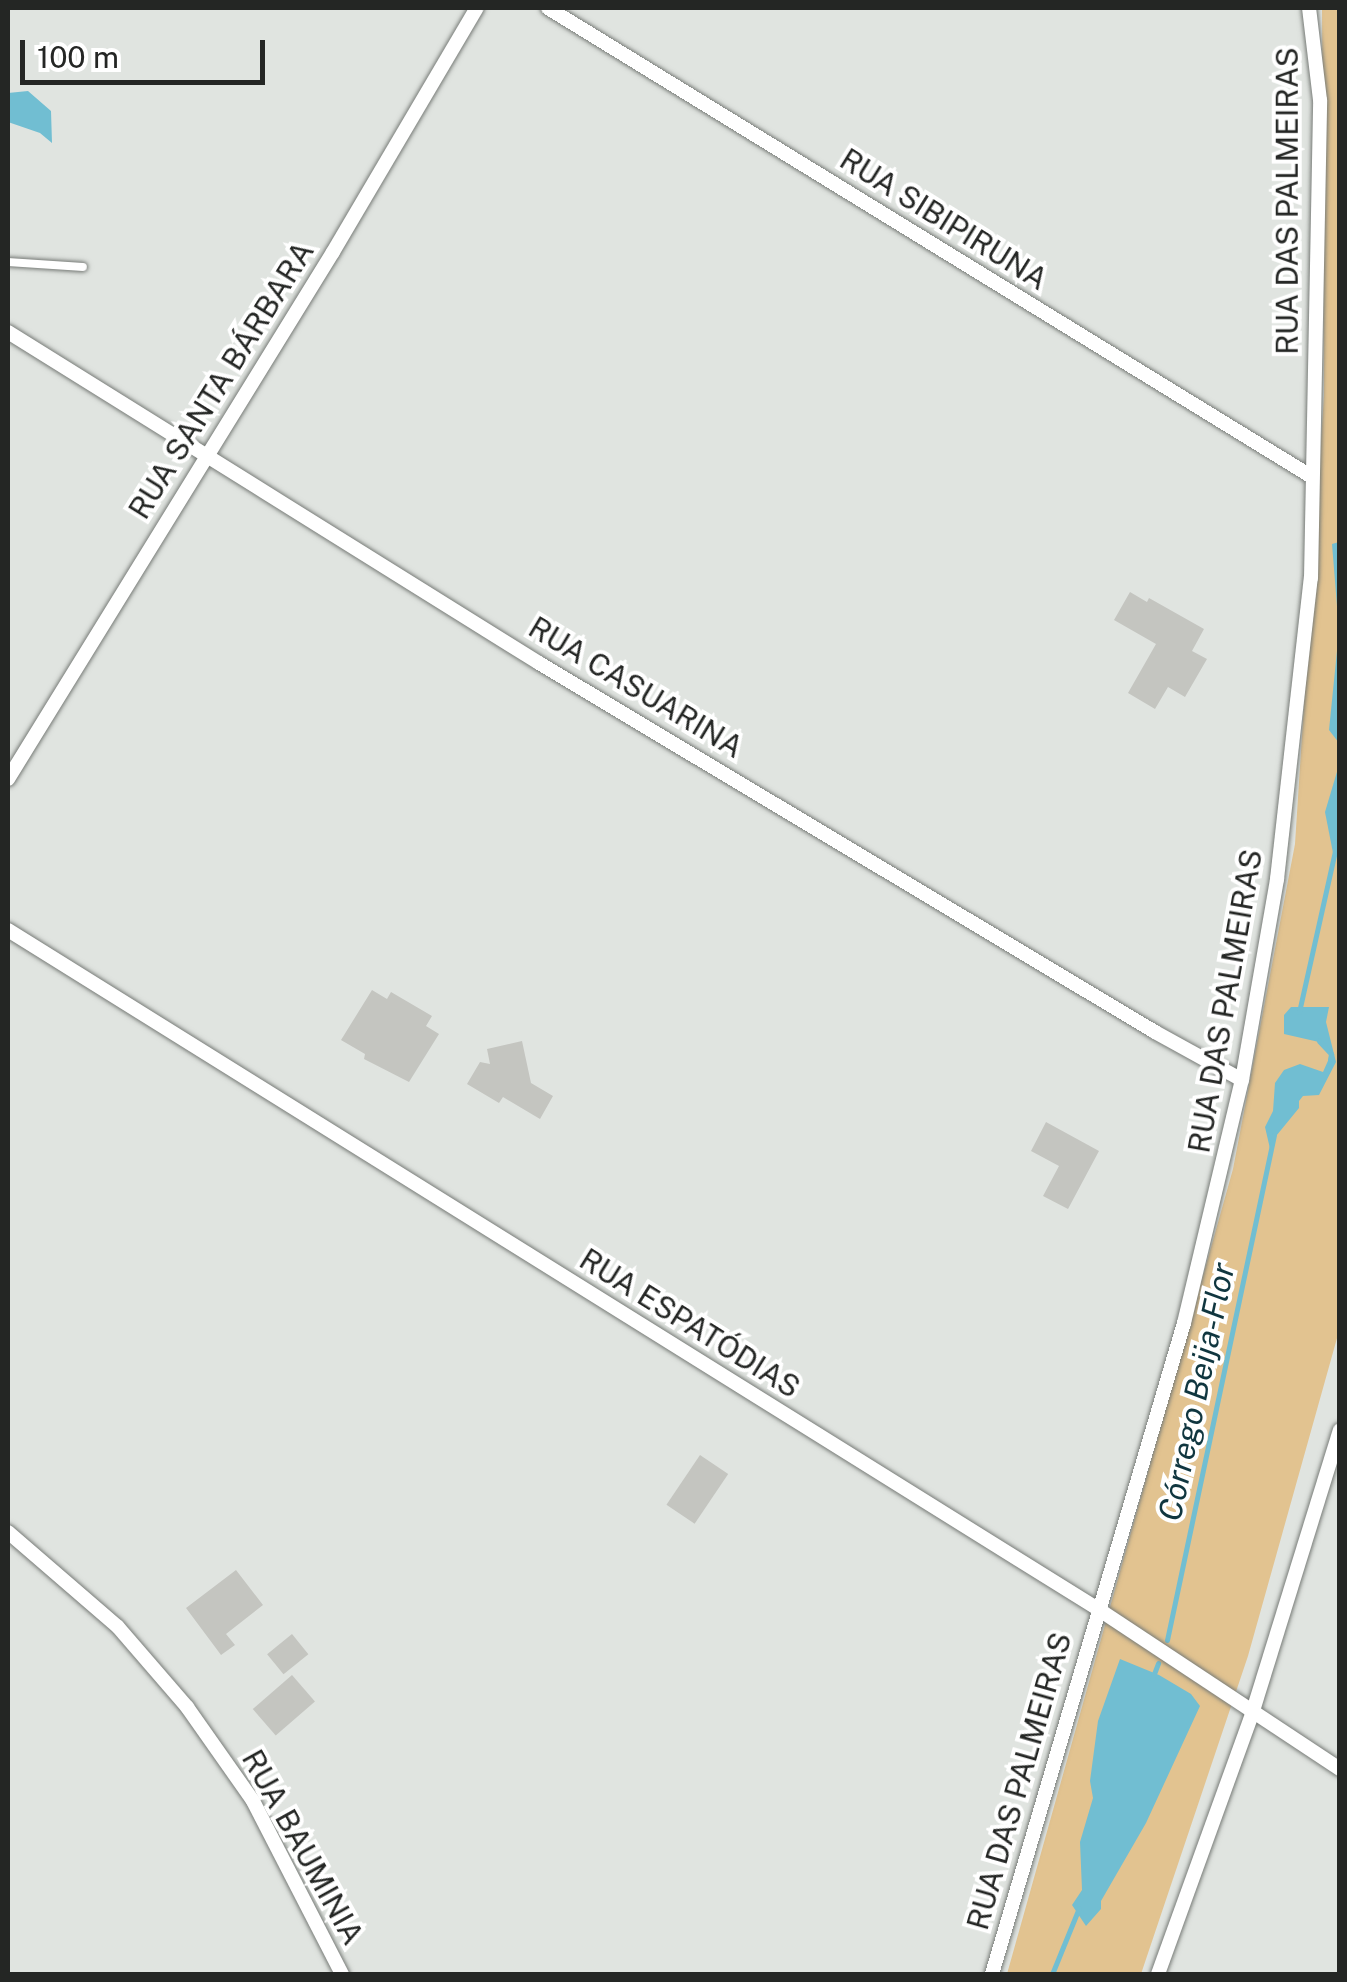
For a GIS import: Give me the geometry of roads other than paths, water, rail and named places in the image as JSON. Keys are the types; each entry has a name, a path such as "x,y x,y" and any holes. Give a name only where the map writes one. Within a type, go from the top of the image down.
{"street":[{"name":"RUA SANTA BÁRBARA","path":"8,778 477,8"},
{"name":"RUA SIBIPIRUNA","path":"548,8 1312,477"},
{"name":"RUA DAS PALMEIRAS","path":"992,1974 1184,1323 1242,1080 1277,879 1311,578 1320,100 1309,8"},
{"name":"RUA CASUARINA","path":"8,332 539,663 1138,1022 1242,1080"},
{"name":"RUA ESPATÓDIAS","path":"8,930 1098,1609 1340,1769"},
{"path":"1158,1974 1252,1714 1340,1430"},
{"name":"RUA BAUMINIA","path":"8,1532 118,1628 187,1707 253,1801 342,1974"}],"lane":[{"path":"8,262 83,267"}],"water":[{"path":"28,91 51,111 52,143 40,133 8,122 8,93"},
{"path":"1340,542 1339,743 1329,730 1339,631 1332,544"},
{"path":"1339,765 1339,828 1333,853 1325,812"},
{"path":"1291,1007 1329,1007 1326,1022 1336,1062 1319,1095 1303,1096 1299,1101 1299,1108 1272,1141 1271,1153 1265,1127 1273,1111 1275,1083 1284,1070 1300,1064 1323,1072 1331,1054 1319,1042 1284,1034 1284,1015"},
{"path":"1120,1659 1159,1675 1191,1694 1200,1706 1146,1823 1101,1901 1101,1909 1086,1926 1072,1905 1082,1890 1080,1842 1093,1798 1090,1781 1098,1721"}],"waterway":[{"name":"Córrego Beija-Flor","path":"1299,1012 1340,828"},
{"path":"1319,1041 1331,1054 1330,1059"},
{"name":"Córrego Beija-Flor","path":"1167,1640 1274,1135"},
{"name":"Córrego Beija-Flor","path":"1152,1679 1158,1663"},
{"name":"Córrego Beija-Flor","path":"1052,1974 1079,1908"}]}
